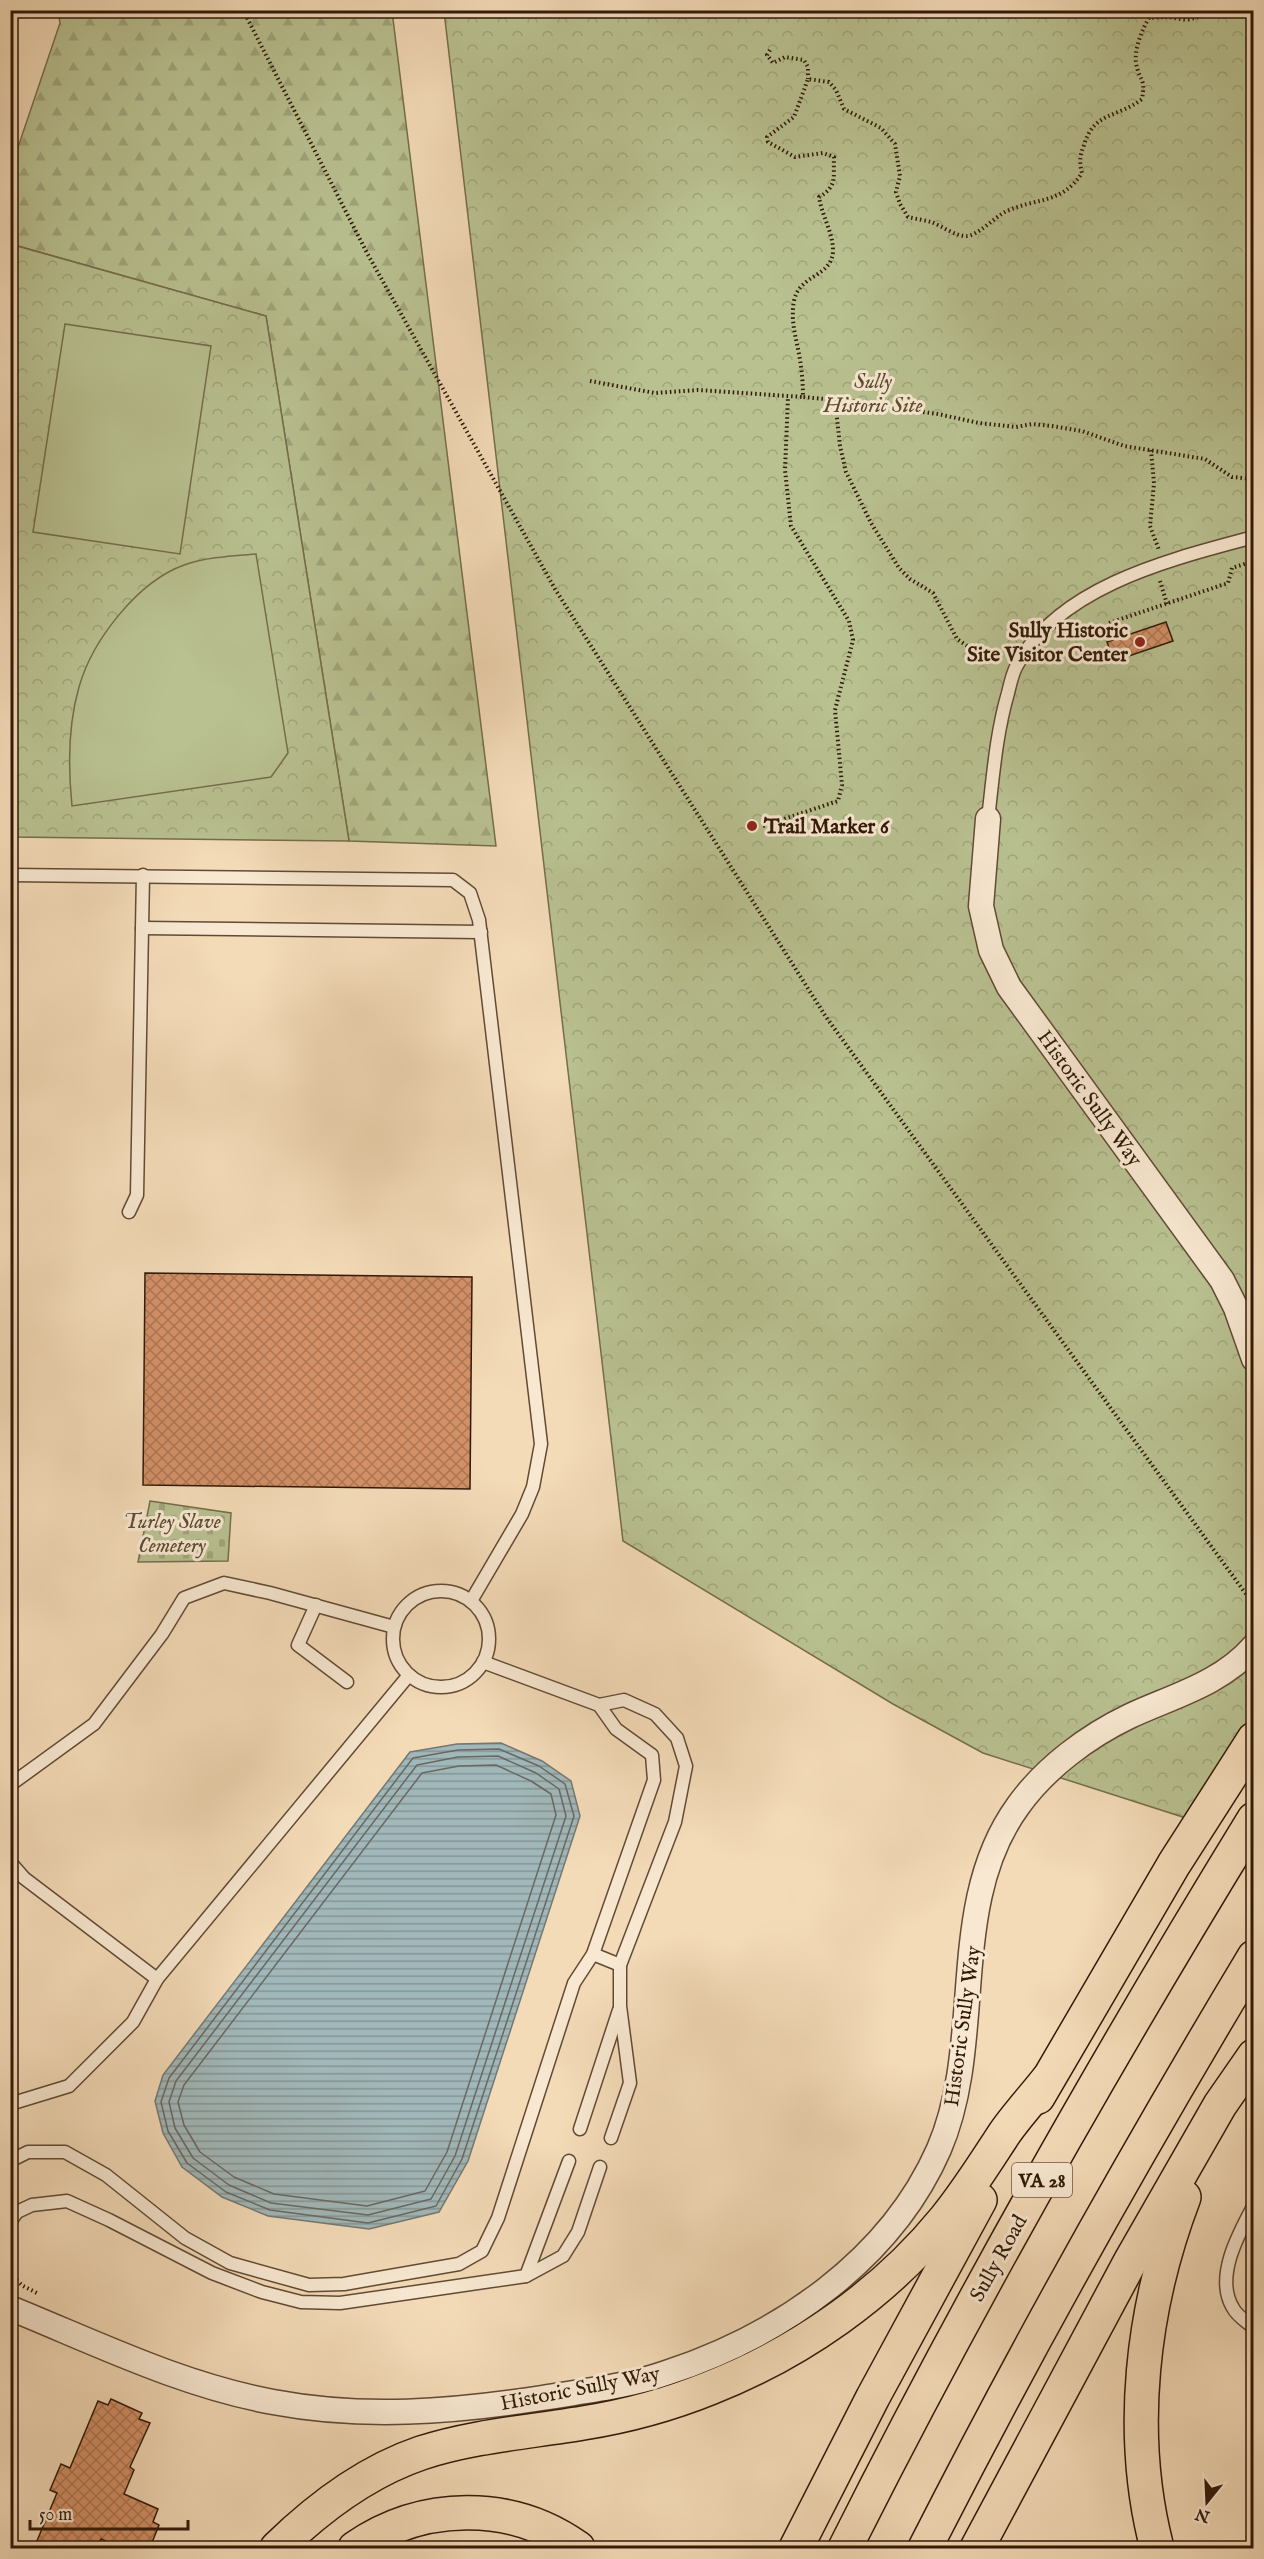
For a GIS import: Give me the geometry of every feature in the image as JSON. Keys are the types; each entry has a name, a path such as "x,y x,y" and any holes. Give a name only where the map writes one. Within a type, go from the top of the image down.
{"highway":[{"path":"796,2548 918,2313 1048,2079 1169,1872 1254,1739"},
{"name":"Sully Road","path":"845,2548 967,2314 1084,2103 1254,1819"},
{"path":"925,2548 1055,2301 1170,2097 1254,1957"},
{"path":"976,2548 1135,2252 1220,2105 1254,2056"},
{"path":"1157,2548 1145,2479 1142,2423 1145,2351 1155,2290 1172,2228 1185,2195 1254,2064"},
{"path":"277,2548 315,2513 340,2494 394,2464 421,2453 472,2441 641,2412 711,2388 748,2371 814,2334 873,2291 921,2247 963,2196 1005,2132 1048,2079"},
{"path":"356,2548 377,2534 400,2524 440,2514 472,2511 516,2519 537,2526 578,2548"}],"street":[{"name":"Historic Sully Way","path":"988,819 981,906 991,950 1009,987 1222,1280 1236,1308 1254,1359"},
{"name":"Historic Sully Way","path":"10,2308 141,2362 220,2390 296,2406 380,2413 455,2410 623,2385 666,2373 755,2334 813,2299 858,2265 910,2201 939,2149 958,2079 976,1918 981,1893 999,1842 1020,1803 1055,1767 1085,1743 1127,1717 1210,1681 1230,1668 1254,1646"}],"lane":[{"path":"988,819 999,724 1015,668 1037,635 1079,600 1089,595 1171,562 1254,537"},
{"path":"10,874 453,880 471,893 481,932 541,1444 533,1487 522,1514 471,1600"},
{"path":"129,1212 137,1195 143,875"},
{"path":"142,928 481,932"},
{"path":"10,1785 94,1724 162,1634 184,1598 224,1583 394,1627"},
{"path":"449,1592 471,1600 487,1623 489,1643 483,1662 475,1674 463,1682 435,1687 421,1683 409,1675 394,1653 392,1640 394,1627 405,1606 425,1593 449,1592"},
{"path":"316,1605 298,1646 347,1682"},
{"path":"483,1662 599,1705 624,1700 655,1714 677,1738 686,1766 675,1822 620,1965 620,2006 630,2083 611,2138"},
{"path":"10,2104 69,2086 133,2022 157,1979 409,1675"},
{"path":"10,2161 28,2151 65,2152 105,2175 185,2238 230,2263 309,2285 344,2284 459,2264 482,2251 498,2218 574,1983 593,1954 654,1780 652,1755 616,1729 599,1705"},
{"path":"10,1862 24,1878 157,1979"},
{"path":"593,1954 620,1965"},
{"path":"580,2129 620,2006"},
{"path":"526,2276 569,2161"},
{"path":"10,2222 17,2212 33,2205 67,2201 212,2273 262,2292 301,2302 340,2303 526,2276 563,2256 578,2232 600,2168"},
{"path":"1254,2205 1228,2265 1226,2280 1227,2295 1233,2308 1254,2328"}],"path":[{"path":"243,10 367,253 555,589 826,1017 1254,1605"},
{"path":"808,78 829,82 836,90 844,109 881,128 895,144 900,176 896,192 908,217 929,222 964,237 972,235 1005,213 1030,203 1058,197 1074,186 1082,173 1079,162 1089,129 1098,120 1133,106 1142,99 1144,87 1136,60 1143,28 1149,18 1168,17 1186,20 1229,10"},
{"path":"770,50 767,55 773,63 785,57 804,60 808,67 808,78 794,117 767,137 768,142 795,157 823,153 834,157 833,185 831,190 819,197 824,222 832,238 833,254 829,266 798,286 794,300 792,320 800,362 803,397"},
{"path":"590,381 655,393 698,390 803,397 860,402 876,409 893,408 939,414 979,423 1016,427 1032,424 1052,426 1082,431 1124,446 1205,459 1232,477 1254,479"},
{"path":"763,826 838,801 842,785 835,710 853,640 849,621 791,526 785,470 788,397"},
{"path":"835,400 840,446 846,472 872,523 899,568 910,579 933,593 957,639 982,656"},
{"path":"1151,450 1154,483 1150,526 1154,539"},
{"path":"1109,623 1228,584 1232,568 1254,561"},
{"path":"10,2274 23,2286 41,2295"}],"green space":[{"path":"58,11 392,11 496,846 349,841 266,316 11,244 11,168 60,23"},
{"name":"Sully Historic Site","path":"444,11 1253,11 1254,1714 1186,1818 983,1753 893,1704 623,1541"},
{"path":"10,244 266,316 349,841 11,837"},
{"path":"65,324 211,346 180,554 33,532"},
{"path":"256,554 288,753 271,777 72,806 70,746 75,701 85,669 94,651 119,615 150,585 184,565 219,557"},
{"name":"Turley Slave Cemetery","path":"150,1501 231,1513 228,1561 138,1562"}],"water":[{"path":"501,1743 542,1761 571,1781 580,1816 468,2161 439,2212 369,2229 268,2216 222,2197 182,2167 163,2133 155,2101 163,2075 410,1752 457,1744"}],"building":[{"name":"Sully Historic Site Visitor Center","path":"1166,622 1173,641 1114,661 1107,642"},
{"path":"145,1273 472,1277 470,1489 143,1485"},
{"path":"111,2399 142,2413 139,2419 150,2423 130,2467 134,2470 124,2494 158,2509 153,2522 159,2525 151,2545 144,2543 142,2548 123,2548 101,2539 97,2548 34,2548 57,2493 50,2490 61,2464 70,2468 98,2401 108,2405"}],"place":[{"name":"Sully Historic Site Visitor Center","path":"1140,642"},
{"name":"Trail Marker 6","path":"752,826"}]}
